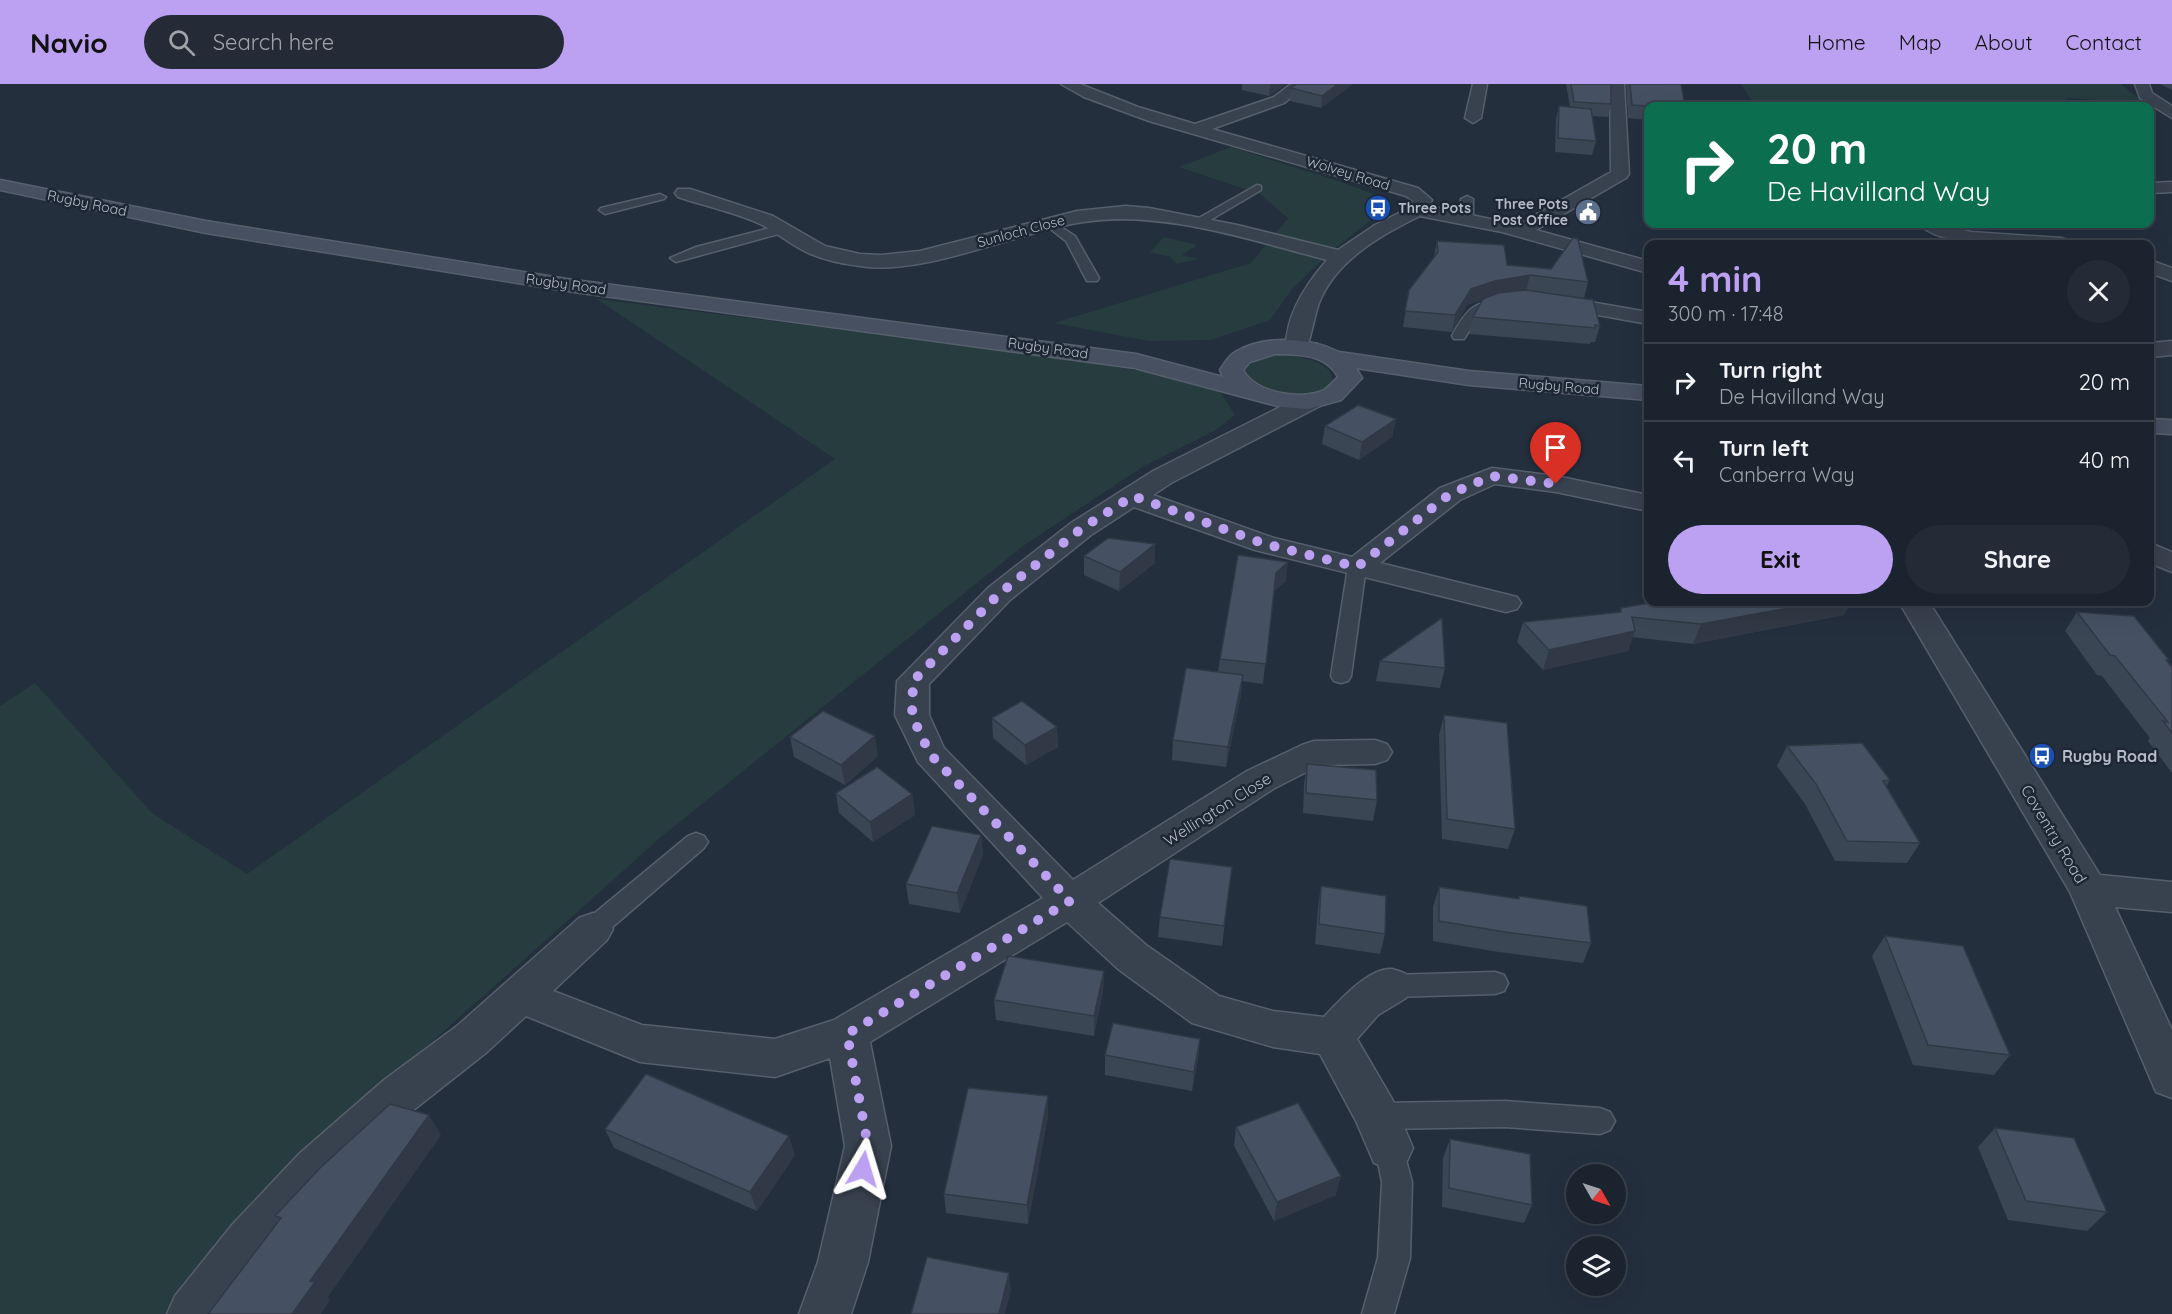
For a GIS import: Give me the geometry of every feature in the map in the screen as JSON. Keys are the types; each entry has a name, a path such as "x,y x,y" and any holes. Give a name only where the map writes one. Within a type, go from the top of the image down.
{"main road":[{"name":"Rugby Road","path":"0,185 206,227 567,285 836,319 1136,361 1281,400 1321,398 1370,388 1469,378"},
{"name":"Rugby Road","path":"1136,361 1213,357 1273,347 1297,347 1317,351 1334,358 1469,378 1644,393"},
{"path":"1250,392 1236,382 1231,374 1232,365 1239,357 1252,351"},
{"path":"1321,398 1345,388 1350,378 1346,368 1334,358"},
{"path":"2154,426 2172,427"}],"street":[{"name":"Wolvey Road","path":"1068,84 1106,102 1194,130 1412,192 1423,200 1418,210"},
{"path":"1194,130 1279,100 1300,84"},
{"path":"1457,112 1474,115 1480,84"},
{"path":"1522,230 1620,174 1617,84"},
{"path":"2142,84 2145,95 2172,113"},
{"path":"2154,188 2172,188"},
{"name":"Sunloch Close","path":"660,196 689,189 710,201 750,214 782,229 818,250 860,260 881,261 920,257 1077,217 1126,212 1196,223 1341,257"},
{"path":"1297,347 1296,338 1311,294 1341,257 1389,223 1418,210 1467,208 1522,230 1644,266"},
{"path":"1936,228 1970,238 2000,240"},
{"path":"2154,267 2172,274"},
{"path":"1523,299 1585,306 1644,317"},
{"path":"2154,350 2172,348"},
{"path":"1248,432 1254,414 1250,392"},
{"path":"1321,398 1248,432 1162,477 1081,529 999,594 913,681 912,716 930,754 1070,901 1132,957 1207,1010 1273,1029 1333,1037"},
{"path":"1357,567 1450,494 1492,476 1556,484 1644,501"},
{"path":"1133,496 1265,544 1506,603"},
{"path":"2154,554 2172,564"},
{"name":"Coventry Road","path":"1916,606 2088,889 2172,1078"},
{"name":"Wellington Close","path":"518,995 640,1043 775,1058 847,1034 1070,901 1260,780 1314,753 1375,752"},
{"path":"2088,889 2172,897"},
{"path":"193,1314 249,1242 316,1170 400,1094 472,1039 593,929"},
{"path":"1333,1037 1363,1003 1391,986"},
{"path":"825,1314 843,1262 868,1146 847,1034"},
{"path":"1333,1037 1384,1132"}],"lane":[{"path":"1196,223 1257,188"},
{"path":"605,210 660,196"},
{"path":"1050,224 1071,239 1092,278"},
{"path":"676,258 700,249 782,229"},
{"path":"1459,336 1473,310 1491,303 1523,299"},
{"path":"1341,676 1357,567"},
{"path":"593,929 696,842"},
{"path":"1391,986 1495,983"},
{"path":"1378,1314 1394,1258 1397,1182 1384,1132 1505,1114 1600,1121"}],"green space":[{"path":"1741,84 2121,84 2143,102 2066,98 2070,102 1752,102"},
{"path":"1231,147 1387,199 1375,217 1333,250 1292,289 1270,320 1211,340 1149,341 1054,323 1251,263 1288,218 1260,194 1179,167"},
{"path":"1164,237 1197,245 1182,255 1198,259 1177,264 1170,257 1150,252"},
{"path":"597,299 1003,350 1163,374 1219,390 1235,415 1216,430 1144,466 1023,546 661,837 423,1050 240,1222 167,1314 0,1314 0,706 35,683 152,813 247,874 835,459"},
{"path":"1288,355 1309,359 1323,365 1332,376 1333,383 1312,395 1286,398 1271,395 1242,377 1250,365 1261,359"}],"building":[{"path":"1297,84 1338,84 1322,96 1291,88"},
{"path":"1571,84 1611,84 1611,104 1574,102"},
{"path":"1630,84 1681,84 1684,102 1644,102 1644,106 1632,105"},
{"path":"1559,106 1591,109 1596,141 1558,138"},
{"path":"1573,238 1578,239 1588,282 1530,275 1495,281 1471,289 1455,315 1405,311 1409,290 1438,252 1437,241 1504,245 1507,265 1551,269"},
{"path":"1526,290 1593,300 1600,326 1595,325 1595,328 1473,317 1483,299 1498,293"},
{"path":"1358,405 1396,419 1362,442 1325,426"},
{"path":"1108,538 1155,544 1120,572 1084,556"},
{"path":"1238,555 1288,562 1276,573 1266,664 1220,659"},
{"path":"1644,604 1644,606 1800,606 1701,624 1632,617 1635,631 1549,650 1523,622 1621,612 1621,608"},
{"path":"2077,612 2134,616 2169,660 2166,660 2172,667 2172,733 2163,721 2168,722 2115,656 2110,655"},
{"path":"1442,618 1445,668 1380,661"},
{"path":"1186,668 1243,675 1228,747 1173,740"},
{"path":"1022,701 1057,727 1025,745 992,718"},
{"path":"823,711 875,736 841,765 790,737"},
{"path":"1444,715 1507,723 1515,829 1447,819"},
{"path":"1862,743 1890,780 1883,781 1920,843 1847,841 1816,784 1787,746"},
{"path":"1307,764 1376,770 1377,800 1306,793"},
{"path":"877,767 912,794 870,822 836,793"},
{"path":"932,826 981,835 957,893 906,884"},
{"path":"1170,859 1232,867 1224,926 1160,917"},
{"path":"1321,886 1386,896 1385,934 1319,924"},
{"path":"1439,887 1587,906 1591,943 1439,921"},
{"path":"1885,936 1963,946 2010,1055 1928,1045"},
{"path":"1008,956 1104,971 1094,1016 994,1000"},
{"path":"1113,1023 1200,1039 1194,1072 1105,1055"},
{"path":"646,1074 789,1136 750,1192 605,1129"},
{"path":"968,1088 1048,1096 1027,1205 944,1194"},
{"path":"1298,1103 1341,1176 1277,1202 1236,1127"},
{"path":"390,1104 429,1115 310,1281 315,1282 292,1314 208,1314 281,1218 275,1216 320,1168"},
{"path":"1995,1128 2074,1138 2107,1212 2026,1201"},
{"path":"1450,1139 1530,1154 1532,1205 1449,1188"},
{"path":"927,1257 1009,1273 999,1314 911,1314"}],"place":[{"name":"Three Pots","path":"1378,208"},
{"name":"Three Pots Post Office","path":"1588,212"},
{"name":"Rugby Road","path":"2042,756"}],"route":[{"path":"863,1169 868,1146 847,1034 1070,901 930,754 912,716 913,681 999,594 1081,529 1133,496 1265,544 1357,567 1450,494 1492,476 1556,484"}]}
